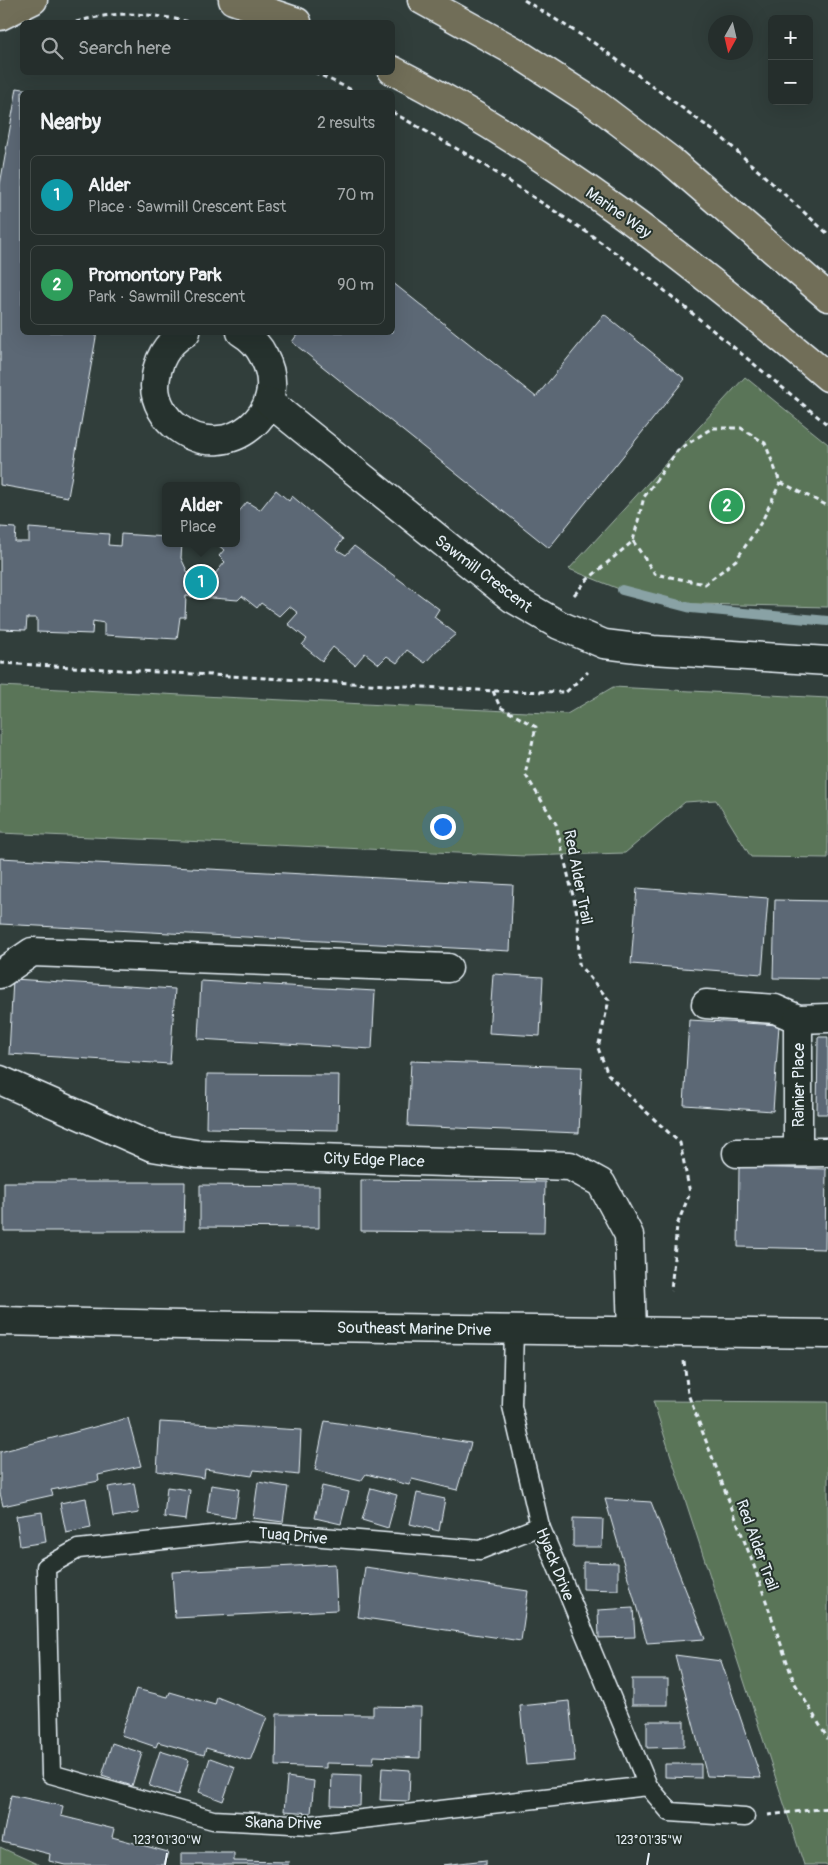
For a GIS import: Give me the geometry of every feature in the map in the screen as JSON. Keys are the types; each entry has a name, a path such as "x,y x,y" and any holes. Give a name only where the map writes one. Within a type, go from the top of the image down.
{"main road":[{"path":"0,16 33,0"},
{"path":"233,0 291,20"},
{"path":"422,0 514,51 596,104 671,161 828,297"},
{"name":"Marine Way","path":"395,72 506,133 658,239 729,294 828,377"}],"street":[{"path":"182,335 164,351 156,369 155,389 160,408 172,424 188,436 207,441 226,440 245,432 259,419 269,402 272,383 269,365 260,348 247,335"},
{"name":"Sawmill Crescent","path":"269,402 512,598 559,625 604,644 652,650 828,661"},
{"path":"0,974 32,952 448,968"},
{"name":"Rainier Place","path":"706,1004 775,1009 798,1019 828,1018"},
{"name":"Rainier Place","path":"798,1019 798,1151"},
{"name":"City Edge Place","path":"0,1080 152,1147 195,1154 570,1166 601,1183 629,1235 632,1332"},
{"path":"737,1152 828,1152"},
{"name":"Southeast Marine Drive","path":"0,1321 828,1334"}],"lane":[{"name":"Hyack Drive","path":"514,1330 512,1406 540,1526 648,1786"},
{"name":"Tuaq Drive","path":"46,1566 78,1549 250,1531 480,1550 540,1526"},
{"name":"Skana Drive","path":"46,1566 50,1774 213,1820 310,1826 648,1786"},
{"path":"648,1786 670,1812 745,1817"}],"path":[{"path":"524,0 594,42 719,135 828,234"},
{"path":"86,20 115,14 140,13 179,20"},
{"path":"320,75 352,90"},
{"path":"395,114 475,159 588,233 642,272 828,425"},
{"path":"574,595 587,580 633,541 644,496 678,450 712,428 741,428 765,443 780,482 828,506"},
{"path":"633,541 655,574 705,584 736,560 762,521 780,482"},
{"path":"0,663 493,691 566,692 588,672"},
{"name":"Red Alder Trail","path":"493,691 500,707 536,727 525,774 556,824 578,917 579,965 609,1000 598,1048 608,1074 680,1144 690,1192 677,1225 671,1291"},
{"name":"Red Alder Trail","path":"684,1352 684,1369 688,1394 754,1566 794,1682 828,1739"},
{"path":"745,1817 828,1808"}],"green space":[{"path":"745,377 828,444 828,607 654,603 569,569"},
{"path":"0,686 567,714 613,687 828,698 828,858 751,857 716,800 685,802 625,853 525,856 0,833"},
{"path":"653,1401 828,1402 828,1865 804,1865"},
{"path":"0,1847 37,1864 40,1865 0,1865"}],"building":[{"path":"17,88 30,90 20,90 20,335 96,335 68,497 0,485 0,185"},
{"path":"395,284 536,397 604,314 685,379 549,548 292,342 297,335 395,335"},
{"path":"276,490 289,501 292,496 343,539 336,549 346,555 354,546 439,609 434,617 456,634 425,663 407,650 397,663 387,656 379,664 365,653 355,665 333,647 322,661 302,645 307,639 288,624 298,613 289,606 279,616 261,603 257,608 242,596 238,600 186,596 185,617 180,617 177,639 104,635 104,623 93,621 92,634 37,632 37,618 27,618 26,630 0,629 0,527 16,528 15,542 29,542 29,528 109,534 108,545 120,546 121,534 162,537 162,547 182,547 181,558 188,573 214,575 225,562 219,556 224,550 221,547 240,547 240,510 247,502 260,510"},
{"path":"0,858 513,885 510,951 0,924"},
{"path":"637,888 768,898 762,974 631,964"},
{"path":"775,900 828,901 828,979 773,978"},
{"path":"493,974 543,977 540,1036 489,1033"},
{"path":"13,979 175,989 170,1064 9,1054"},
{"path":"201,981 375,991 372,1049 198,1039"},
{"path":"689,1020 779,1025 773,1111 684,1105"},
{"path":"818,1037 828,1037 828,1114 817,1114"},
{"path":"411,1061 582,1067 579,1133 408,1126"},
{"path":"207,1074 339,1075 338,1130 206,1128"},
{"path":"739,1167 826,1169 825,1249 738,1247"},
{"path":"361,1180 545,1182 544,1233 361,1231"},
{"path":"4,1182 185,1182 184,1231 4,1231"},
{"path":"200,1185 319,1186 319,1228 200,1227"},
{"path":"128,1418 141,1466 98,1475 99,1481 51,1490 53,1495 3,1506 0,1493 0,1452"},
{"path":"325,1421 471,1443 457,1490 412,1479 409,1485 366,1474 361,1481 315,1470"},
{"path":"160,1422 301,1430 299,1475 254,1470 252,1476 205,1469 204,1478 157,1471"},
{"path":"258,1482 288,1487 283,1522 253,1518"},
{"path":"134,1483 139,1513 113,1517 108,1487"},
{"path":"211,1485 239,1489 235,1518 207,1513"},
{"path":"322,1486 349,1492 341,1524 315,1518"},
{"path":"167,1487 190,1490 186,1520 164,1517"},
{"path":"371,1488 397,1495 388,1528 362,1520"},
{"path":"417,1493 445,1499 439,1531 410,1524"},
{"path":"86,1498 91,1528 66,1533 60,1503"},
{"path":"605,1499 651,1502 705,1639 647,1643"},
{"path":"42,1512 46,1542 20,1546 16,1516"},
{"path":"573,1518 603,1519 602,1547 573,1547"},
{"path":"583,1562 618,1563 618,1590 583,1589"},
{"path":"335,1564 337,1610 175,1618 172,1572"},
{"path":"365,1567 528,1591 521,1641 358,1617"},
{"path":"633,1608 635,1637 599,1638 598,1610"},
{"path":"675,1655 721,1661 761,1778 707,1776"},
{"path":"632,1679 668,1679 668,1705 632,1705"},
{"path":"136,1689 168,1697 170,1692 215,1705 217,1697 267,1717 250,1761 206,1748 204,1755 158,1742 156,1747 121,1735"},
{"path":"569,1701 575,1761 526,1765 520,1706"},
{"path":"373,1706 421,1707 420,1758 374,1756 373,1764 326,1763 326,1768 276,1766 277,1714 373,1715"},
{"path":"647,1721 684,1721 684,1747 647,1748"},
{"path":"112,1743 142,1753 132,1786 102,1776"},
{"path":"160,1751 189,1760 178,1795 149,1786"},
{"path":"210,1758 235,1767 223,1801 199,1792"},
{"path":"665,1764 701,1764 701,1778 665,1777"},
{"path":"382,1768 410,1770 409,1801 380,1800"},
{"path":"332,1774 361,1775 360,1806 331,1805"},
{"path":"287,1777 314,1781 311,1813 284,1811"},
{"path":"11,1795 63,1806 61,1816 114,1829 112,1837 168,1852 164,1865 65,1865 49,1861 50,1854 2,1842"},
{"path":"181,1853 234,1853 234,1861 289,1862 288,1865 181,1865"},
{"path":"486,1860 486,1865 443,1865"}],"waterway":[{"path":"622,590 691,608 828,621"}],"place":[{"name":"Promontory Park","path":"727,506"},
{"name":"Alder","path":"201,582"}]}
